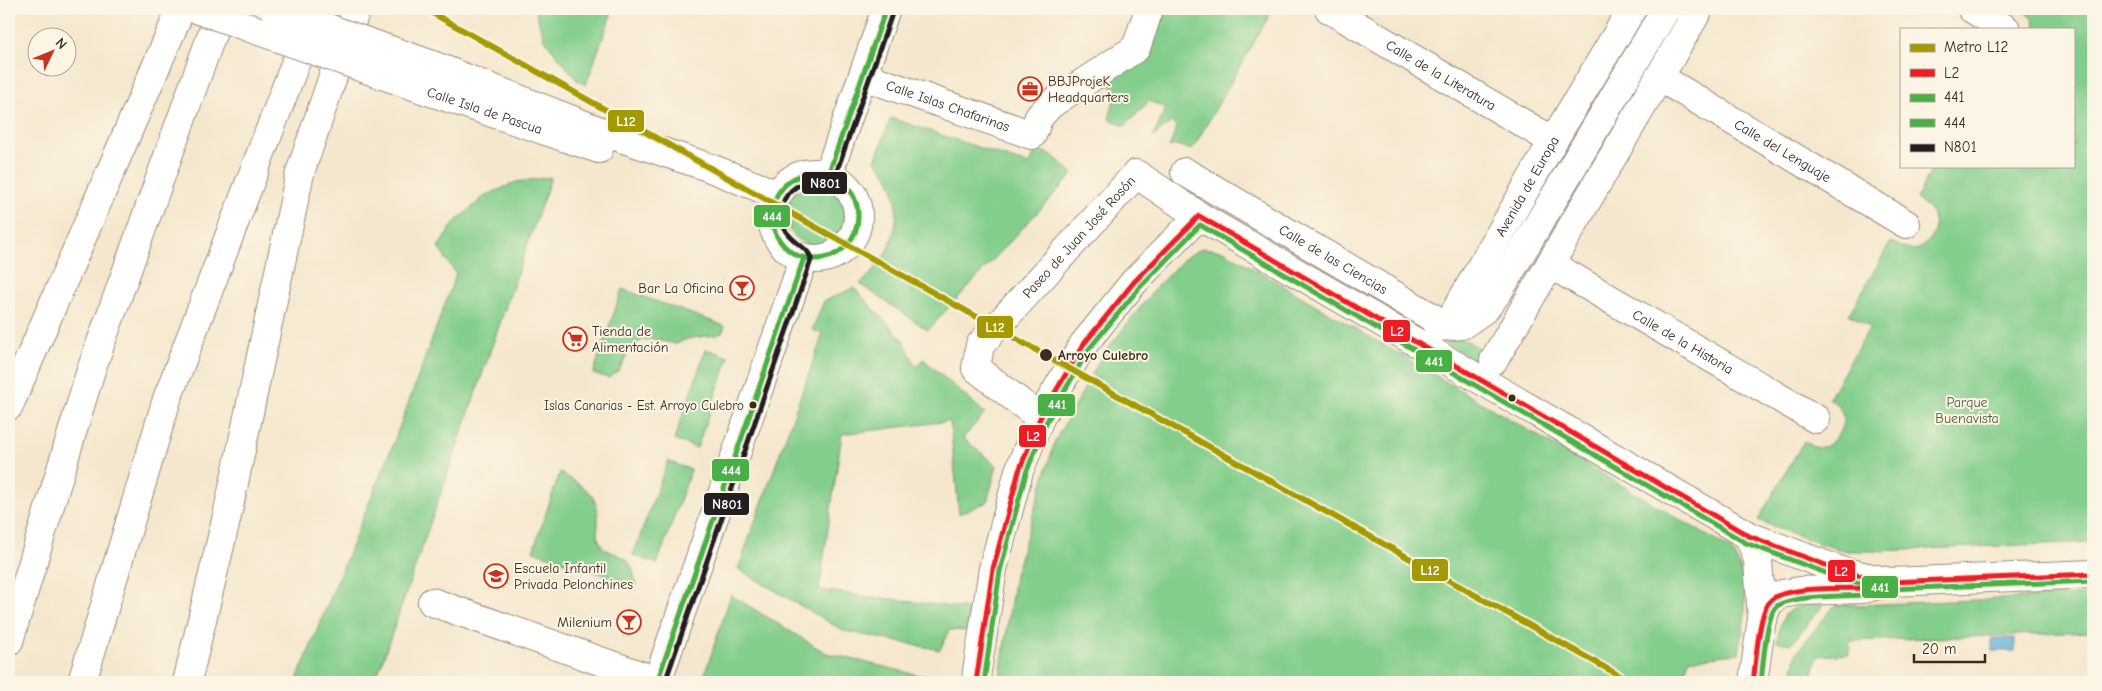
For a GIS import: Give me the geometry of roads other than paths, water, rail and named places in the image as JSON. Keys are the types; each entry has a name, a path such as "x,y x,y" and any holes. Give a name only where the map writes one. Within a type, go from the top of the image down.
{"main road":[{"path":"9,406 182,9"},
{"name":"Calle Isla de Pascua","path":"197,9 431,78 708,167 775,202"},
{"path":"9,641 91,370 221,9"},
{"name":"Calle Isla de Pascua","path":"274,9 431,78"},
{"path":"82,682 167,399 316,9"},
{"path":"187,682 229,507 300,173 356,9"},
{"path":"828,175 886,9"},
{"name":"Calle Islas Chafarinas","path":"863,76 1032,135 1039,116 1051,104 1136,48 1149,9"},
{"name":"Calle de la Literatura","path":"1329,9 1553,140"},
{"name":"Avenida de Europa","path":"1451,325 1553,140 1632,9"},
{"path":"1451,325 1476,334 1492,353 1550,264 1699,9"},
{"path":"1972,9 2004,28"},
{"name":"Avenida de Europa","path":"1609,48 1659,20"},
{"name":"Avenida de Europa","path":"1509,398 1499,382 1487,328 1491,301 1659,20"},
{"name":"Calle del Lenguaje","path":"1659,77 1906,224"},
{"path":"1598,124 1603,172"},
{"name":"Calle de las Ciencias","path":"1185,172 1451,325"},
{"path":"817,173 828,175 842,182 852,194 857,208 858,220 854,234 849,242 836,253 820,259 804,258 789,250 780,241 773,223 775,202 785,186 799,176 817,173"},
{"name":"Paseo de Juan José Rosón","path":"1040,418 976,368 980,345 1136,174 1202,218 1749,536 1844,572 1890,582"},
{"path":"976,682 993,569 1019,471 1040,418 1083,345 1134,282 1202,218 1222,193"},
{"path":"432,602 657,682 804,258"},
{"name":"Calle de la Historia","path":"1550,264 1816,419"},
{"name":"Avenida de Europa","path":"1389,327 1425,330 1462,325 1491,301"},
{"name":"Paseo de Juan José Rosón","path":"1749,536 1758,560 1762,618 1753,682"},
{"name":"Paseo de Juan José Rosón","path":"1762,618 1769,602 1782,594 1800,591 1863,589 1890,582 2093,574"}],"water":[{"path":"1992,638 2015,638 2015,651 1992,651"}],"metro line":[{"name":"L12","path":"425,9 1631,682"}],"place":[{"name":"BBJProjeK Headquarters","path":"1030,89"},
{"name":"Bar La Oficina","path":"742,288"},
{"name":"Tienda de Alimentación","path":"575,339"},
{"name":"Arroyo Culebro","path":"1046,355"},
{"name":"Islas Canarias - Est. Arroyo Culebro","path":"753,405"},
{"name":"Escuela Infantil Privada Pelonchines","path":"496,576"},
{"name":"Milenium","path":"629,622"}],"park label":[{"name":"Parque Buenavista","path":"1967,410"}]}
